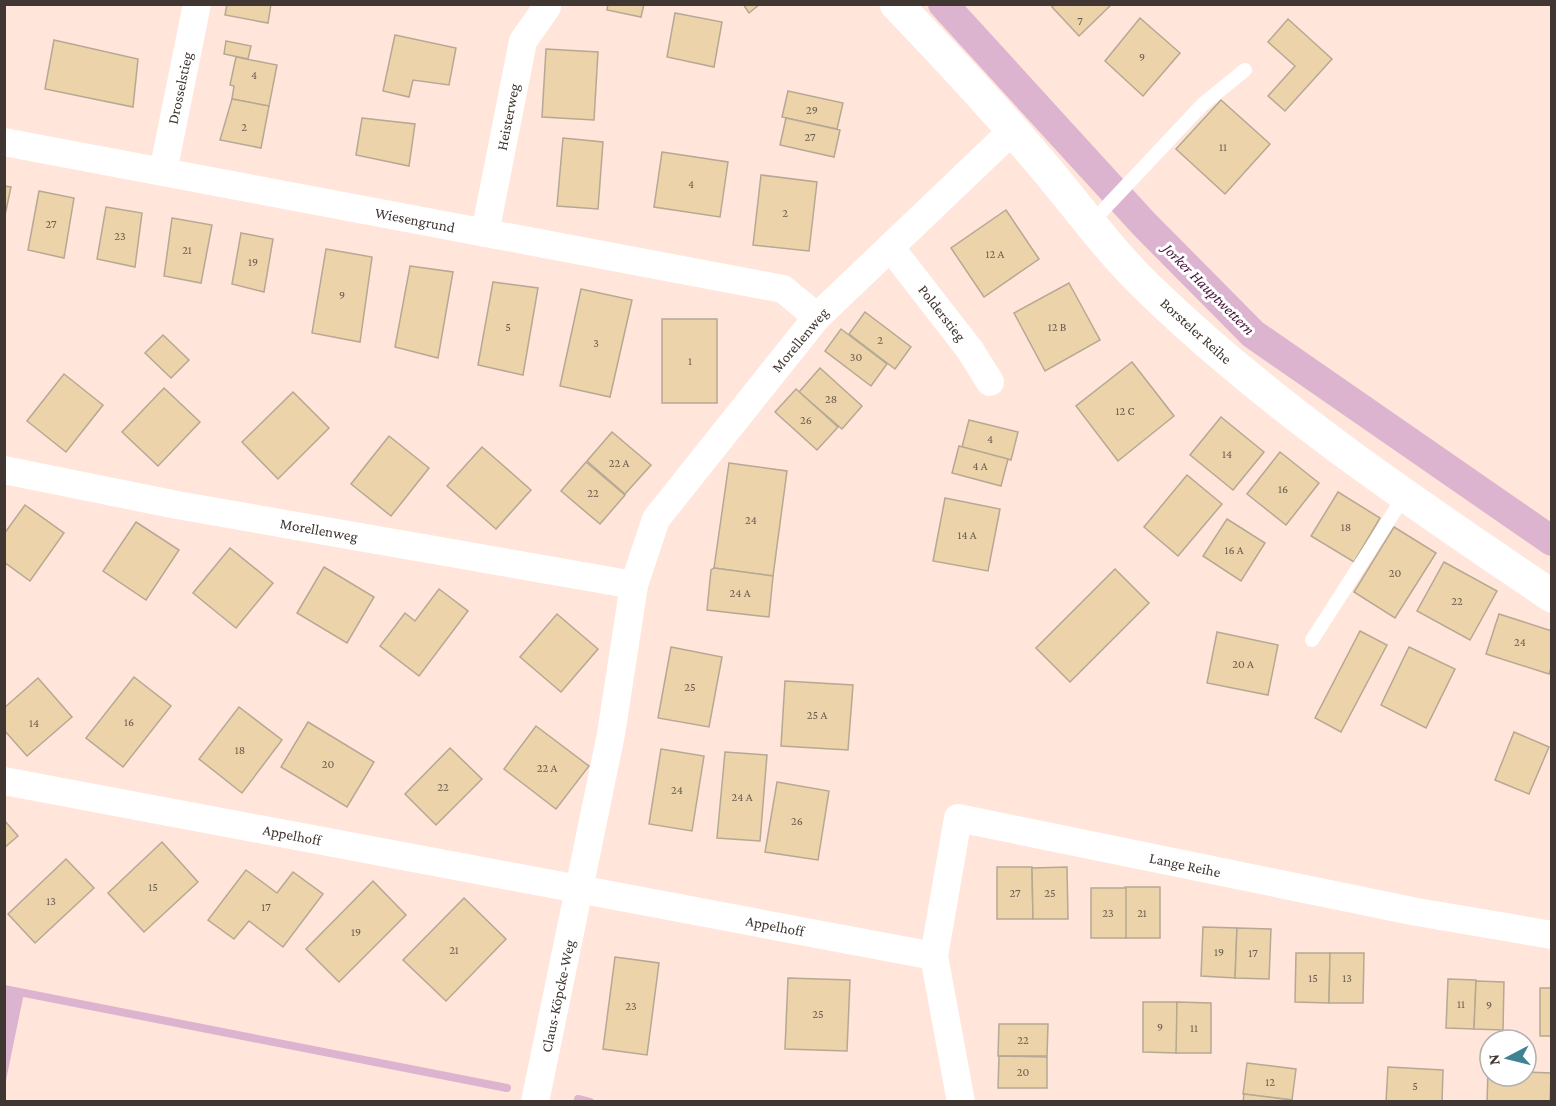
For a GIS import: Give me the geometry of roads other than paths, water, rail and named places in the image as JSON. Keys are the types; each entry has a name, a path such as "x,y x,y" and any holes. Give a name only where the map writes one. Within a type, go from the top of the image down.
{"street":[{"name":"Drosselstieg","path":"163,172 197,4"},
{"name":"Borsteler Reihe","path":"896,4 949,59 1012,131 1096,218 1143,283 1197,335 1234,366 1405,495 1551,596"},
{"name":"Heisterweg","path":"485,233 523,41 547,8"},
{"name":"Morellenweg","path":"580,890 610,734 634,585 656,519 817,317 1012,131"},
{"name":"Wiesengrund","path":"4,142 783,289 817,317"},
{"name":"Polderstieg","path":"890,247 970,350 990,382"},
{"name":"Morellenweg","path":"4,470 177,505 634,585"},
{"name":"Appelhoff","path":"4,781 934,956"},
{"name":"Lange Reihe","path":"934,956 958,818 1417,912 1551,935"},
{"name":"Claus-Köpcke-Weg","path":"535,1101 580,890"},
{"path":"934,956 961,1101"}],"lane":[{"path":"1096,218 1203,104 1245,70"},
{"path":"1312,640 1405,495"}],"waterway":[{"name":"Jorker Hauptwettern","path":"943,4 1144,224 1253,334 1552,541"},
{"path":"4,989 507,1088"},
{"path":"578,1099 590,1102"}]}
